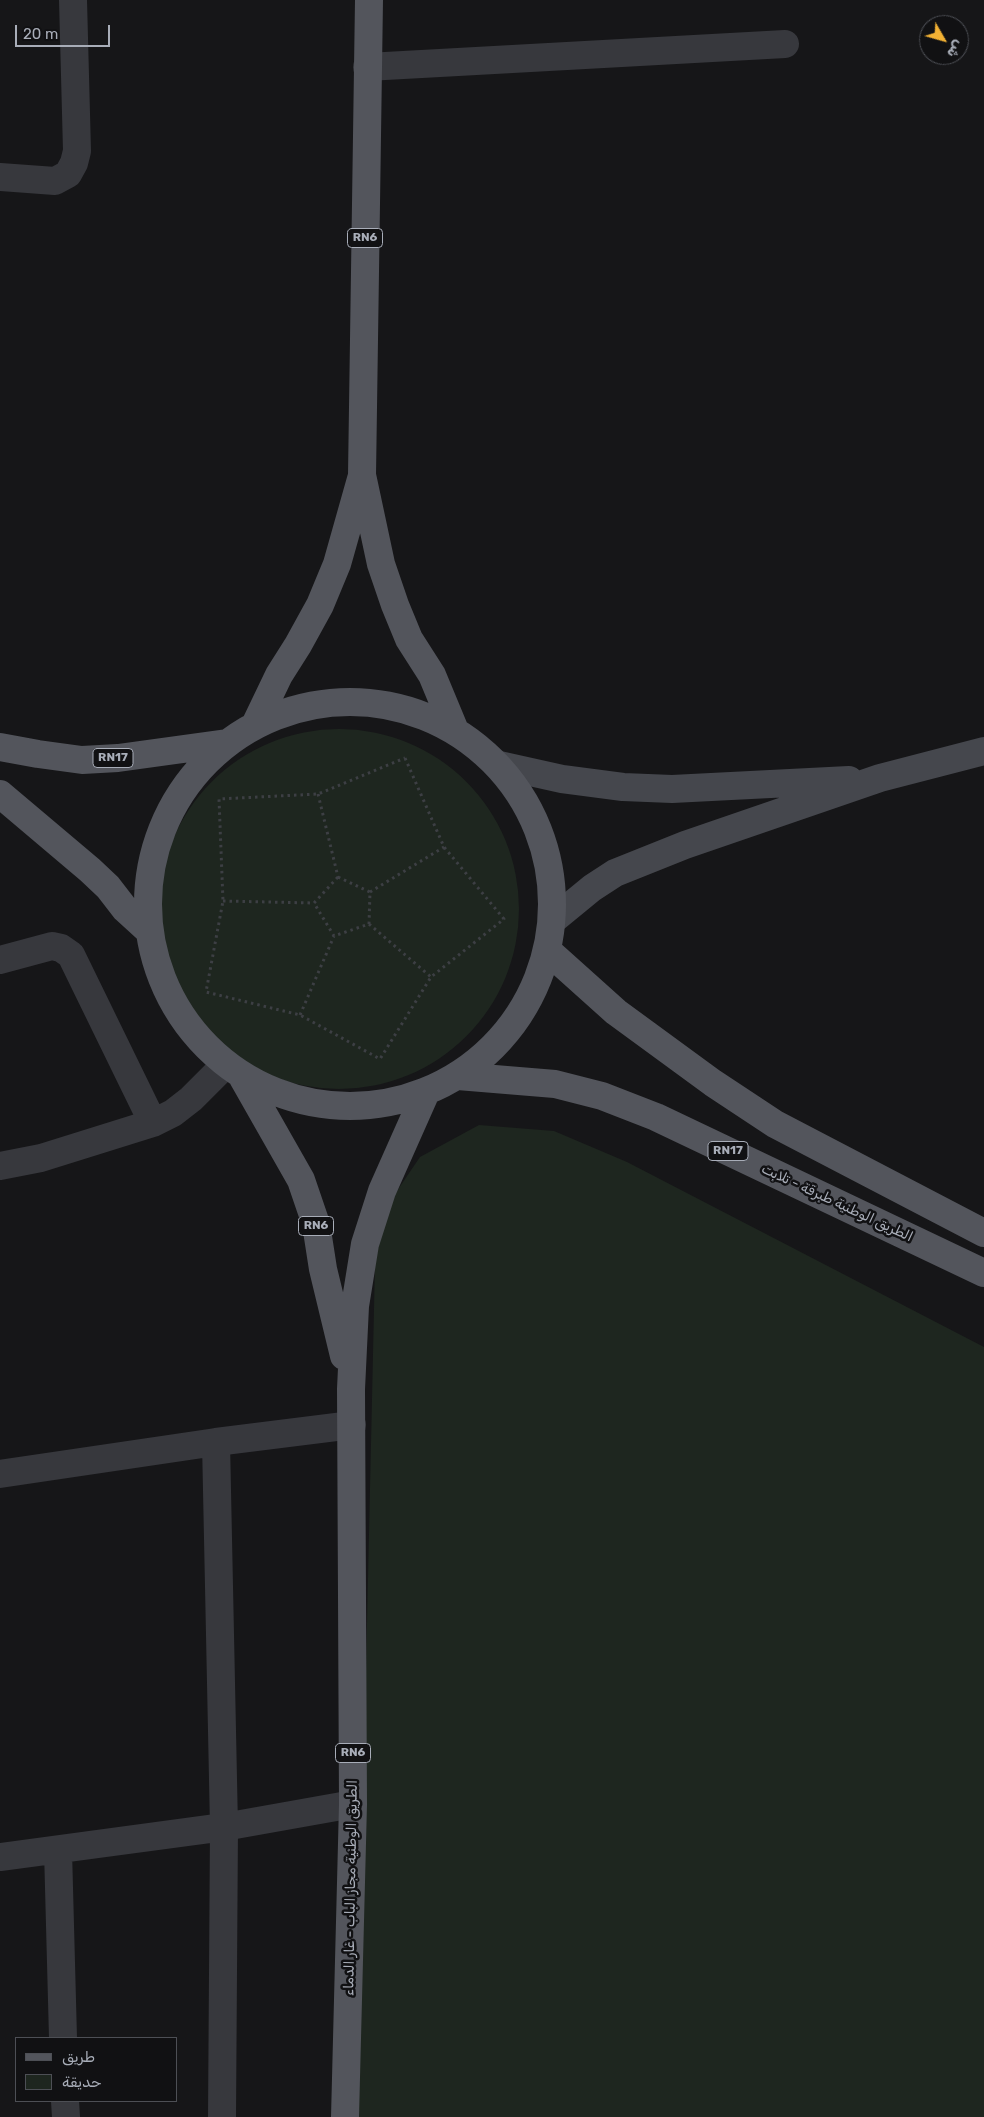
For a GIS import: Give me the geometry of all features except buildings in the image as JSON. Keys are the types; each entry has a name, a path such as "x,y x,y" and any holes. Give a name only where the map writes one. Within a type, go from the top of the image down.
{"main road":[{"name":"RN6","path":"369,0 362,475 382,564 395,605 409,638 432,675 454,728"},
{"name":"RN6","path":"255,725 278,676 320,605 337,564 362,475"},
{"path":"355,700 406,708 454,728 499,765 531,810 549,864 552,920 548,951 529,1000 499,1042 458,1076 426,1092 380,1105 333,1107 286,1097 234,1071 173,1005 148,930 149,877 162,826 189,780 227,743 255,725 304,706 355,700"},
{"name":"RN17","path":"0,747 82,760 118,758 227,743"},
{"path":"0,794 108,886 125,909 148,930"},
{"path":"548,951 616,1012 713,1083 767,1119 984,1234"},
{"name":"الطريق الوطنية مجاز الباب - غار الدماء","path":"234,1071 301,1180 316,1224 323,1269 352,1388"},
{"name":"الطريق الوطنية طبرقة - تلابت","path":"458,1076 555,1084 602,1096 656,1117 984,1274"},
{"name":"الطريق الوطنية مجاز الباب - غار الدماء","path":"345,2117 353,1804 352,1388 355,1306 365,1244 382,1191 426,1092"}],"street":[{"path":"0,176 54,181 68,174 74,163 77,151 73,0"},
{"path":"367,66 785,44"},
{"path":"552,920 592,888 615,873 685,845 880,778 984,751"},
{"path":"499,765 562,779 623,787 672,789 880,778"},
{"path":"0,960 52,946 61,948 71,954 153,1123"},
{"path":"0,1166 41,1158 153,1123 173,1113 234,1071"},
{"path":"0,1474 216,1442 352,1425"},
{"path":"216,1442 224,1827 222,2117"},
{"path":"0,1857 224,1827 353,1804"},
{"path":"58,1850 63,2037"},
{"path":"65,2102 66,2117"}],"path":[{"path":"405,758 444,847 504,919 431,977 380,1059 300,1015 206,992 222,901 219,799 318,794 405,758"},
{"path":"318,794 338,877"},
{"path":"370,892 444,847"},
{"path":"338,877 370,892"},
{"path":"222,901 314,903 338,877"},
{"path":"369,924 370,892"},
{"path":"314,903 334,936"},
{"path":"369,924 431,977"},
{"path":"300,1015 334,936 369,924"}],"green space":[{"path":"339,729 374,733 408,743 439,759 466,782 489,809 505,840 515,874 519,909 515,944 505,978 489,1009 466,1036 439,1059 408,1075 374,1085 339,1089 304,1085 270,1075 239,1059 212,1036 189,1009 173,978 163,944 159,909 163,874 173,840 189,809 212,782 239,759 270,743 304,733"},
{"path":"479,1125 554,1131 627,1162 984,1347 984,2117 356,2117 375,1264 386,1207 420,1157"}]}
